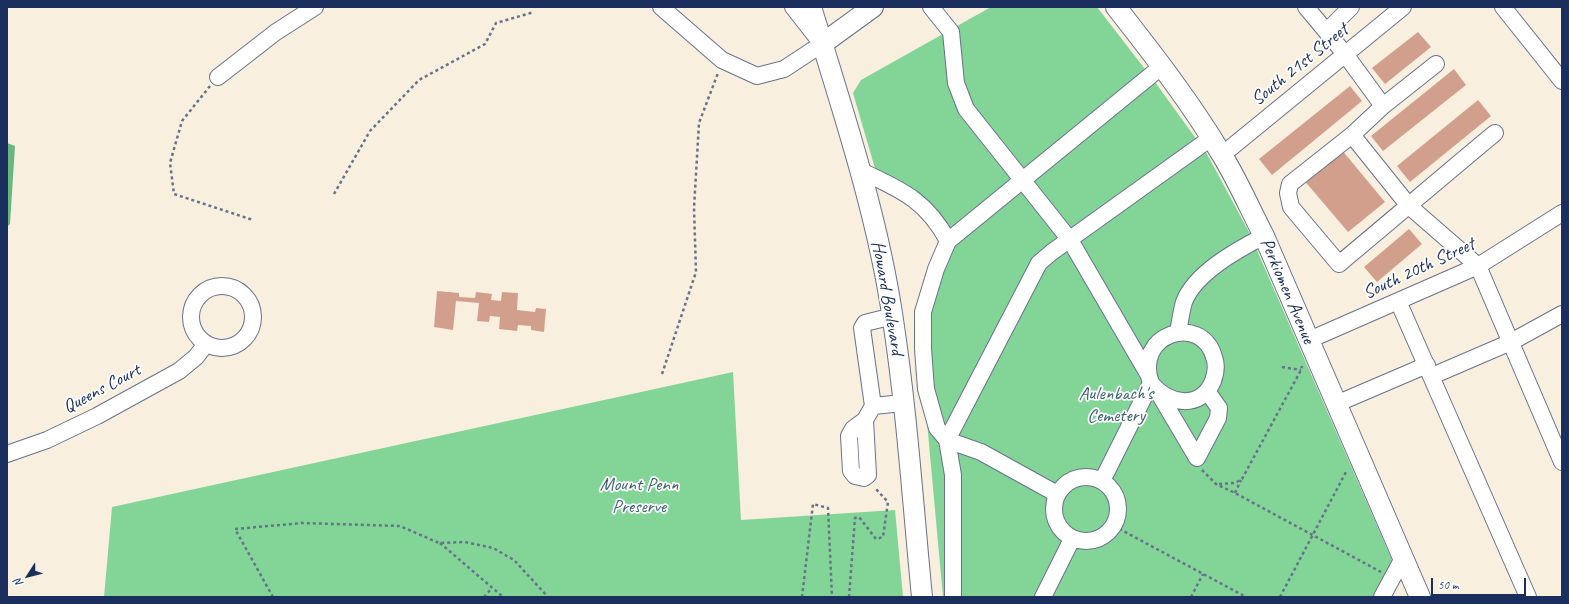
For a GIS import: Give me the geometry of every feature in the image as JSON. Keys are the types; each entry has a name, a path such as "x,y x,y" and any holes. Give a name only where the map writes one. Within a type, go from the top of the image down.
{"main road":[{"name":"Howard Boulevard","path":"811,7 859,170 884,268 893,316 922,597"},
{"path":"822,44 873,7"},
{"name":"Perkiomen Avenue","path":"1116,7 1162,68 1222,155 1264,236 1420,597"}],"street":[{"path":"218,76 276,32 315,7"},
{"path":"661,7 722,60 757,76 784,68 822,44 793,7"},
{"path":"931,7 951,32 956,83 966,109 1070,240 1197,458"},
{"path":"1306,7 1345,54 1383,106"},
{"path":"1327,31 1351,7"},
{"name":"South 21st Street","path":"1222,155 1403,7"},
{"path":"1503,7 1562,81"},
{"path":"1436,64 1383,106 1352,135 1290,184 1288,194 1291,206 1339,264 1408,206 1422,192 1495,133"},
{"path":"954,597 953,475 947,440 937,428 926,389 923,349 923,312 936,268 948,241 1022,179 1162,68"},
{"path":"1352,135 1408,206 1478,266 1561,459"},
{"path":"947,440 1039,263 1052,252 1211,138"},
{"path":"859,170 901,190 920,203 935,220 948,241"},
{"name":"South 20th Street","path":"1311,346 1398,301 1478,266 1562,213"},
{"path":"1178,332 1184,302 1193,287 1207,272 1246,245 1264,236"},
{"path":"1398,301 1528,597"},
{"path":"1336,404 1511,342 1562,314"},
{"path":"868,475 865,420 873,406 862,328 866,323 893,316"},
{"path":"1178,332 1188,333 1207,343 1213,352 1216,362 1216,372 1213,382 1207,391 1188,401 1177,401 1167,398 1153,383 1148,363 1151,352 1157,342 1178,332"},
{"name":"Queens Court","path":"7,454 47,440 97,416 172,374 196,357 206,344"},
{"path":"1102,481 1153,383"},
{"path":"1197,458 1218,418 1219,408 1207,391"},
{"path":"873,406 903,403"},
{"path":"1186,439 1192,442 1209,436"},
{"path":"947,440 981,452 1057,494"},
{"path":"1082,477 1092,477 1102,481 1110,487 1116,496 1119,506 1118,516 1114,526 1108,533 1091,542 1072,538 1064,532 1056,519 1054,504 1057,494 1068,482 1082,477"},
{"path":"1043,597 1072,538"},
{"path":"1382,597 1403,558"}],"path":[{"path":"334,194 370,131 419,80 484,44 496,23 534,12"},
{"path":"662,374 696,272 694,208 699,123 722,60"},
{"path":"218,76 182,121 170,163 174,194 253,220"},
{"path":"1236,492 1302,370 1301,357 1311,346"},
{"path":"1282,367 1302,370"},
{"path":"1197,458 1203,470 1216,484 1236,492 1383,573"},
{"path":"1280,597 1349,468 1360,460"},
{"path":"849,597 855,518 859,517 876,539 882,537 888,502 877,493 868,475"},
{"path":"1216,484 1235,483 1242,479"},
{"path":"802,597 813,504 828,508 832,597"},
{"path":"273,597 235,529 302,523 400,526 439,543 503,597"},
{"path":"1114,526 1246,597"},
{"path":"439,543 465,542 493,548 514,560 548,597"},
{"path":"1191,597 1203,574"},
{"path":"484,597 492,588"}],"green space":[{"name":"Aulenbach's Cemetery","path":"991,7 1097,7 1155,82 1207,154 1249,232 1392,560 1393,563 1375,597 943,597 917,313 940,243 931,223 924,216 909,204 881,189 853,93 861,80"},
{"path":"7,143 15,146 10,224 7,227"},
{"name":"Mount Penn Preserve","path":"733,372 741,520 895,510 903,597 104,597 112,507"}],"building":[{"path":"1418,32 1431,47 1385,84 1372,68"},
{"path":"1454,69 1466,85 1383,151 1371,136"},
{"path":"1350,86 1362,101 1272,175 1259,159"},
{"path":"1478,100 1491,116 1410,182 1397,166"},
{"path":"1341,149 1385,202 1348,232 1303,179"},
{"path":"1409,229 1422,244 1377,282 1364,267"},
{"path":"437,291 459,293 459,297 475,298 476,292 492,294 491,300 501,301 502,292 518,293 517,310 535,312 536,308 546,309 544,332 531,330 531,326 518,325 517,331 499,329 500,317 490,316 489,322 477,321 479,303 456,301 453,330 434,327"}]}
